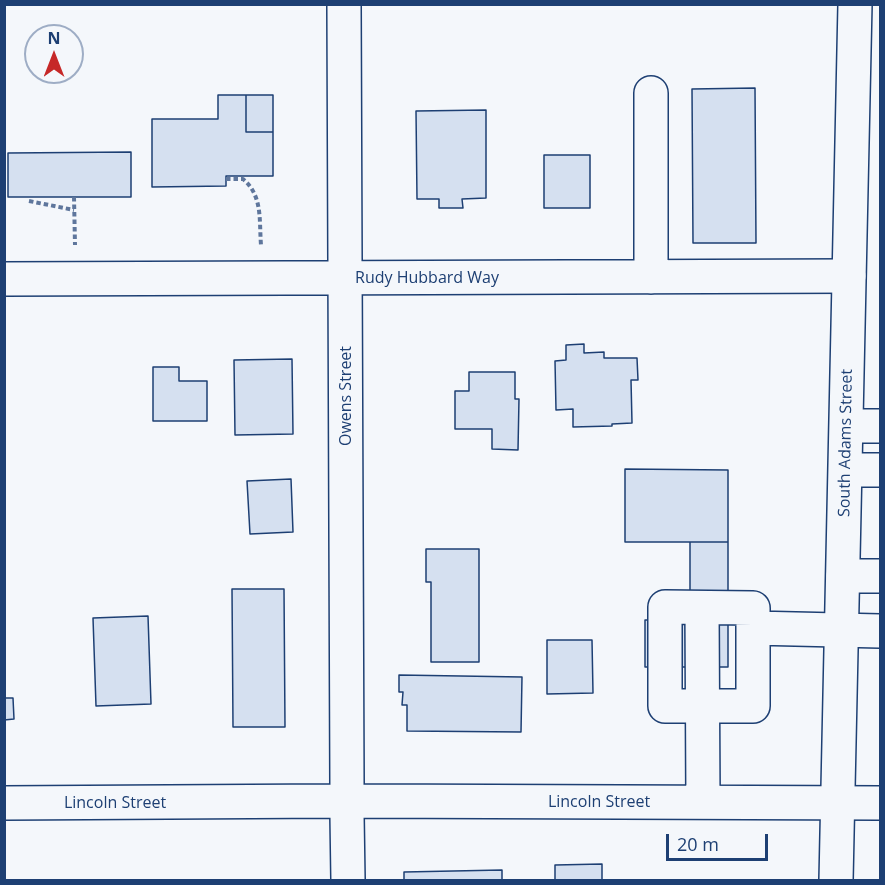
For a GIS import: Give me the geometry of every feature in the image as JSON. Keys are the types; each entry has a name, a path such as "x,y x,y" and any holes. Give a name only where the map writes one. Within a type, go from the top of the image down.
{"street":[{"name":"Owens Street","path":"344,4 348,880"},
{"name":"South Adams Street","path":"836,880 855,4"},
{"path":"651,93 651,277"},
{"name":"Rudy Hubbard Way","path":"4,279 849,276"},
{"path":"847,426 880,426"},
{"path":"846,470 880,470"},
{"path":"843,576 880,576"},
{"path":"703,706 753,706 753,608 702,608 703,802"},
{"path":"753,628 880,631"},
{"name":"Lincoln Street","path":"4,803 347,801 880,803"}],"path":[{"path":"226,179 243,179 255,192 259,202 262,278"},
{"path":"74,197 76,279"},
{"path":"29,201 74,210"}],"building":[{"path":"755,88 756,243 693,243 692,89"},
{"path":"218,95 246,95 246,132 273,132 273,176 226,176 226,186 152,187 152,119 218,119"},
{"path":"246,95 273,95 273,132 246,132"},
{"path":"486,110 486,198 462,199 463,208 439,208 439,199 417,199 416,111"},
{"path":"131,152 131,197 8,197 8,153"},
{"path":"544,155 590,155 590,208 544,208"},
{"path":"584,344 584,353 604,352 604,358 637,358 638,380 631,380 632,423 573,427 573,409 556,410 555,361 566,360 566,345"},
{"path":"292,359 293,434 235,435 234,360"},
{"path":"153,367 179,367 179,381 207,381 207,421 153,421"},
{"path":"469,372 515,372 515,399 519,399 518,450 492,449 492,429 455,429 455,391 469,391"},
{"path":"625,469 728,470 728,542 625,542"},
{"path":"291,479 293,532 250,534 247,481"},
{"path":"690,542 728,542 728,667 645,667 645,620 690,620"},
{"path":"426,549 479,549 479,662 431,662 431,582 426,582"},
{"path":"232,589 284,589 285,727 233,727"},
{"path":"148,616 151,704 96,706 93,618"},
{"path":"547,640 592,640 593,693 547,694"},
{"path":"399,675 522,677 521,732 407,731 407,705 402,705 403,692 399,692"},
{"path":"4,698 13,698 14,719 4,720"},
{"path":"602,864 602,880 555,880 555,865"},
{"path":"502,870 502,880 404,880 404,872"}],"power":[{"path":"880,866 880,880"}]}
